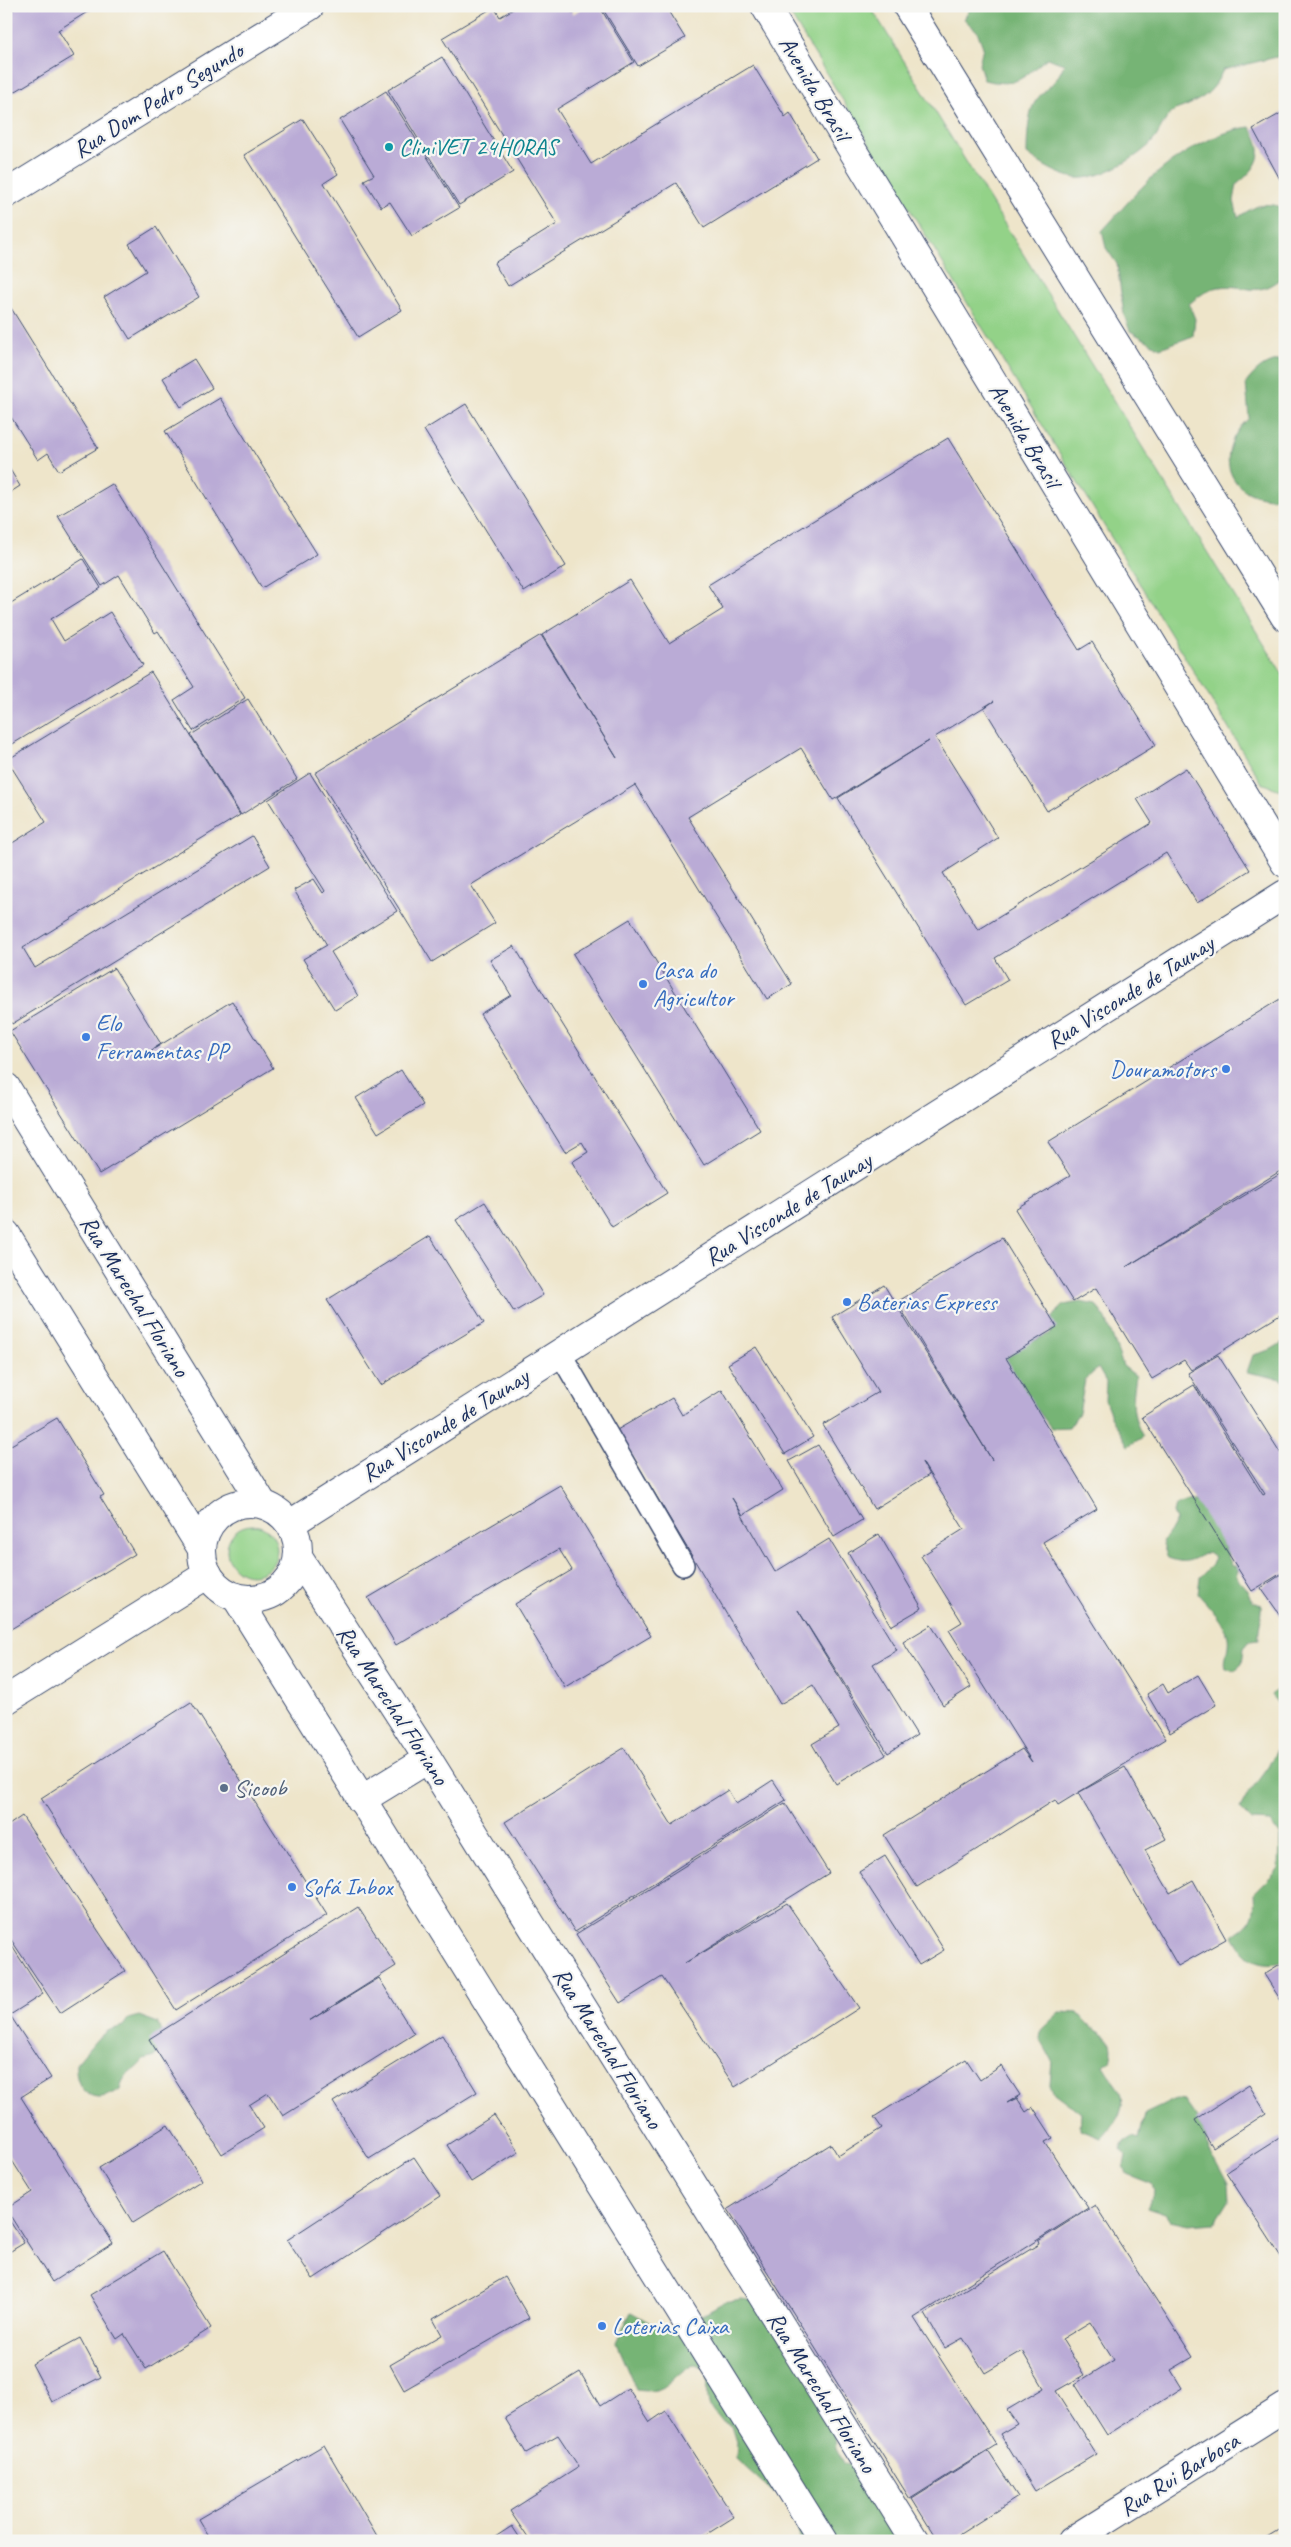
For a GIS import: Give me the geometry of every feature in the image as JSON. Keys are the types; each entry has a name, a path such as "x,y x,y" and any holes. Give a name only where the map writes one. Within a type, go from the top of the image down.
{"main road":[{"name":"Rua Dom Pedro Segundo","path":"6,194 310,6"},
{"name":"Avenida Brasil","path":"765,6 1285,863"},
{"path":"907,6 1285,617"},
{"name":"Rua Visconde de Taunay","path":"290,1524 1285,894"},
{"name":"Rua Marechal Floriano","path":"6,1087 263,1504 278,1512 290,1524 299,1546 298,1557 428,1759 915,2541"},
{"path":"6,1234 225,1592 236,1597 256,1598 276,1591 291,1576 298,1557"},
{"path":"205,1562 207,1528 221,1512 241,1503 263,1504"},
{"path":"6,1700 205,1562"},
{"path":"236,1597 823,2541"},
{"path":"361,1800 428,1759"},
{"name":"Rua Rui Barbosa","path":"1072,2541 1285,2407"}],"lane":[{"path":"560,1353 683,1565"}],"green space":[{"path":"785,6 870,6 1285,678 1285,792 1262,783"},
{"path":"972,6 1285,6 1285,55 1223,70 1213,88 1205,96 1172,112 1153,141 1138,154 1106,172 1095,176 1075,178 1050,169 1027,154 1028,127 1035,102 1058,77 1064,64 1047,58 1019,80 1005,83 984,80 979,64 983,47 977,31 964,19"},
{"path":"1250,127 1258,144 1258,158 1251,171 1237,184 1234,201 1238,217 1260,205 1285,208 1285,275 1275,283 1259,289 1229,286 1207,291 1189,304 1195,319 1193,336 1160,348 1130,331 1124,315 1117,264 1106,248 1102,231 1145,184 1170,163 1191,149 1215,137 1227,132"},
{"path":"1285,360 1285,488 1280,498 1262,497 1247,492 1237,483 1230,472 1228,459 1237,431 1249,418 1246,383 1267,364"},
{"path":"1080,1302 1096,1305 1106,1319 1123,1366 1136,1376 1134,1414 1143,1437 1128,1446 1111,1416 1105,1400 1106,1382 1098,1368 1085,1380 1079,1413 1069,1427 1051,1428 1017,1382 1004,1369 1006,1353 1051,1333 1052,1317 1064,1305"},
{"path":"1285,1341 1285,1382 1280,1379 1247,1372 1253,1355 1270,1350"},
{"path":"1199,1501 1221,1540 1231,1565 1239,1568 1237,1578 1245,1587 1252,1601 1262,1605 1259,1640 1250,1641 1244,1648 1242,1664 1235,1670 1226,1669 1227,1632 1216,1614 1198,1594 1200,1577 1212,1565 1215,1557 1208,1552 1189,1561 1174,1560 1168,1558 1162,1541 1168,1535 1176,1520 1173,1513 1175,1505"},
{"path":"252,1525 266,1529 273,1536 277,1550 273,1564 266,1571 252,1575 238,1571 231,1564 227,1550 231,1536 238,1529"},
{"path":"1285,1681 1285,1712 1271,1695"},
{"path":"1285,1733 1285,1960 1276,1963 1266,1963 1255,1961 1247,1956 1233,1936 1245,1927 1251,1919 1254,1908 1254,1894 1279,1869 1280,1835 1270,1822 1252,1821 1240,1809 1248,1794 1268,1767"},
{"path":"1060,2012 1078,2013 1089,2025 1108,2038 1112,2047 1110,2061 1104,2065 1121,2092 1123,2099 1117,2120 1102,2138 1080,2130 1081,2113 1054,2093 1050,2085 1052,2060 1040,2039 1041,2030"},
{"path":"139,2016 158,2023 161,2040 155,2057 143,2060 127,2075 120,2089 111,2094 95,2097 88,2094 79,2083 76,2074 76,2064 97,2039 107,2031 123,2026 128,2019"},
{"path":"1176,2099 1184,2100 1196,2117 1207,2139 1208,2147 1228,2184 1229,2201 1215,2223 1188,2225 1170,2221 1165,2214 1147,2208 1154,2192 1152,2184 1127,2174 1124,2165 1126,2157 1120,2150 1124,2142 1132,2137 1139,2139 1145,2114"},
{"path":"741,2299 758,2301 832,2414 836,2448 844,2463 876,2481 900,2541 800,2539 796,2522 807,2491 774,2493 736,2459 737,2442 732,2426 716,2416 709,2404 708,2370 693,2364 662,2388 647,2391 636,2390 616,2343 631,2312 661,2329 678,2328 724,2302"}],"building":[{"path":"19,6 97,6 58,30 74,56 6,97 6,14"},
{"path":"518,6 569,6 573,14 585,6 599,6 634,62 557,109 591,164 753,65 785,117 790,113 817,158 704,228 676,183 508,286 494,263 557,224 442,38 494,7 500,17"},
{"path":"601,6 665,6 685,38 638,66"},
{"path":"442,57 513,172 459,205 388,90"},
{"name":"CliniVET 24HORAS","path":"386,91 459,208 412,236 390,202 381,207 364,180 374,175 340,120"},
{"path":"1285,111 1285,182 1282,183 1253,129"},
{"path":"303,119 338,174 324,183 402,310 358,337 244,155"},
{"path":"156,227 199,297 130,339 104,297 146,271 129,244"},
{"path":"11,308 98,448 59,471 48,453 38,460 6,409 6,311"},
{"path":"194,359 212,388 181,407 163,378"},
{"path":"220,398 317,554 262,588 165,431"},
{"path":"466,404 566,566 524,592 424,430"},
{"path":"948,438 1079,650 1092,642 1156,745 1047,811 984,708 994,701 935,737 998,838 943,873 978,930 1152,823 1137,799 1186,768 1250,870 1197,903 1166,853 995,958 1008,980 966,1005 838,798 929,741 833,800 801,748 688,817 792,984 767,999 635,785 471,885 495,923 432,962 315,773 541,635 617,758 542,635 630,580 669,643 723,609 708,585"},
{"path":"6,463 20,486 6,495"},
{"path":"112,484 245,698 193,731 174,700 194,687 158,631 155,633 119,575 102,586 58,516"},
{"path":"83,559 101,588 51,619 64,641 110,612 143,665 6,748 6,606"},
{"path":"151,672 240,815 23,948 35,968 252,836 270,866 12,1024 6,1015 6,847 46,822 7,760"},
{"path":"248,699 297,779 241,815 191,735"},
{"path":"310,773 397,911 331,952 358,996 335,1010 303,959 327,945 294,890 314,879 323,893 325,891 268,800"},
{"path":"630,919 760,1130 704,1165 573,954"},
{"path":"514,946 667,1193 612,1227 572,1162 588,1152 582,1142 565,1152 480,1014 511,995 490,960"},
{"path":"114,968 161,1044 144,1055 232,1001 273,1068 99,1174 10,1031"},
{"path":"1285,996 1285,1168 1126,1267 1285,1171 1285,1312 1191,1370 1184,1360 1152,1379 1096,1288 1073,1302 1015,1209 1070,1176 1048,1142"},
{"path":"401,1070 423,1105 378,1133 356,1098"},
{"path":"485,1202 543,1295 514,1312 456,1220"},
{"path":"430,1236 484,1323 381,1385 327,1300"},
{"path":"1002,1238 1057,1327 1006,1358 1097,1509 1043,1542 1166,1739 1058,1805 1055,1800 917,1887 884,1835 1022,1749 1032,1762 949,1630 962,1622 921,1556 964,1529 922,1462 929,1475 874,1509 823,1425 878,1392 832,1317 884,1285 992,1460 897,1302"},
{"path":"756,1347 813,1437 785,1454 728,1364"},
{"path":"1218,1355 1285,1460 1285,1571 1252,1591 1142,1417 1194,1385 1263,1495 1265,1494 1188,1373"},
{"path":"722,1390 783,1490 743,1515 732,1498 775,1572 829,1539 897,1650 873,1664 917,1735 888,1753 798,1610 886,1755 836,1784 812,1744 839,1728 813,1685 780,1704 617,1430 672,1398 682,1415"},
{"path":"57,1418 104,1495 100,1497 135,1554 6,1632 6,1448"},
{"path":"818,1445 862,1520 834,1537 789,1461"},
{"path":"560,1485 651,1636 565,1687 515,1604 572,1570 559,1549 396,1645 368,1598"},
{"path":"879,1534 922,1608 891,1626 848,1553"},
{"path":"1285,1572 1285,1622 1261,1588"},
{"path":"931,1625 971,1687 943,1705 903,1642"},
{"path":"1198,1675 1216,1705 1170,1733 1147,1694 1163,1684 1168,1693"},
{"path":"191,1702 327,1915 176,2010 41,1798"},
{"path":"624,1748 672,1825 728,1790 736,1804 773,1780 786,1800 575,1932 505,1822"},
{"path":"1125,1767 1166,1839 1145,1850 1170,1893 1193,1880 1226,1939 1178,1966 1078,1793"},
{"path":"785,1803 829,1873 685,1963 787,1903 859,2008 735,2087 662,1977 620,2003 576,1934"},
{"path":"22,1816 125,1971 60,2013 6,1932 6,1827"},
{"path":"885,1856 944,1950 919,1965 859,1872"},
{"path":"358,1907 396,1966 309,2021 379,1978 414,2034 283,2116 268,2093 249,2105 264,2128 222,2154 149,2039"},
{"path":"6,1937 43,1994 10,2015 51,2078 21,2097 113,2243 52,2282 6,2209 32,2192 6,2151"},
{"path":"1285,1961 1285,2007 1264,1974"},
{"path":"442,2035 477,2092 369,2159 333,2102"},
{"path":"966,2059 980,2080 1001,2066 1020,2095 1007,2103 1017,2098 1026,2112 1033,2107 1053,2138 1045,2142 1088,2208 914,2318 996,2445 910,2499 728,2209 831,2144 838,2156 882,2128 874,2117"},
{"path":"1249,2085 1266,2113 1213,2148 1195,2120"},
{"path":"494,2115 519,2152 471,2182 447,2145"},
{"path":"168,2125 202,2180 133,2223 99,2168"},
{"path":"1281,2137 1285,2143 1285,2263 1226,2172"},
{"path":"414,2157 440,2196 313,2279 287,2240"},
{"path":"1095,2205 1193,2357 1171,2370 1182,2388 1107,2435 1075,2384 1114,2360 1090,2322 1062,2339 1084,2375 1056,2391 1096,2454 1035,2491 1000,2434 1017,2424 1007,2410 1044,2388 1022,2351 985,2373 963,2338 945,2348 925,2314 1039,2244 1038,2241"},
{"path":"6,2215 24,2243 6,2254"},
{"path":"163,2251 211,2328 146,2369 124,2334 117,2339 90,2295"},
{"path":"505,2277 529,2318 404,2390 390,2365 442,2335 433,2319"},
{"path":"80,2338 101,2377 52,2402 32,2364"},
{"path":"580,2372 600,2406 628,2388 650,2422 666,2411 734,2517 696,2541 530,2541 510,2511 579,2467 558,2435 526,2453 505,2418"},
{"path":"324,2445 380,2541 211,2541 198,2519"},
{"path":"988,2451 1018,2497 949,2541 938,2541 912,2499"},
{"path":"512,2526 522,2541 489,2541"},
{"path":"1285,2527 1285,2541 1262,2541"}],"place":[{"name":"CliniVET 24HORAS","path":"389,147"},
{"name":"Casa do Agricultor","path":"643,984"},
{"name":"Elo Ferramentas PP","path":"86,1037"},
{"name":"Douramotors","path":"1226,1069"},
{"name":"Baterias Express","path":"847,1302"},
{"name":"Sicoob","path":"224,1788"},
{"name":"Sofá Inbox","path":"292,1887"},
{"name":"Loterias Caixa","path":"602,2326"}]}
